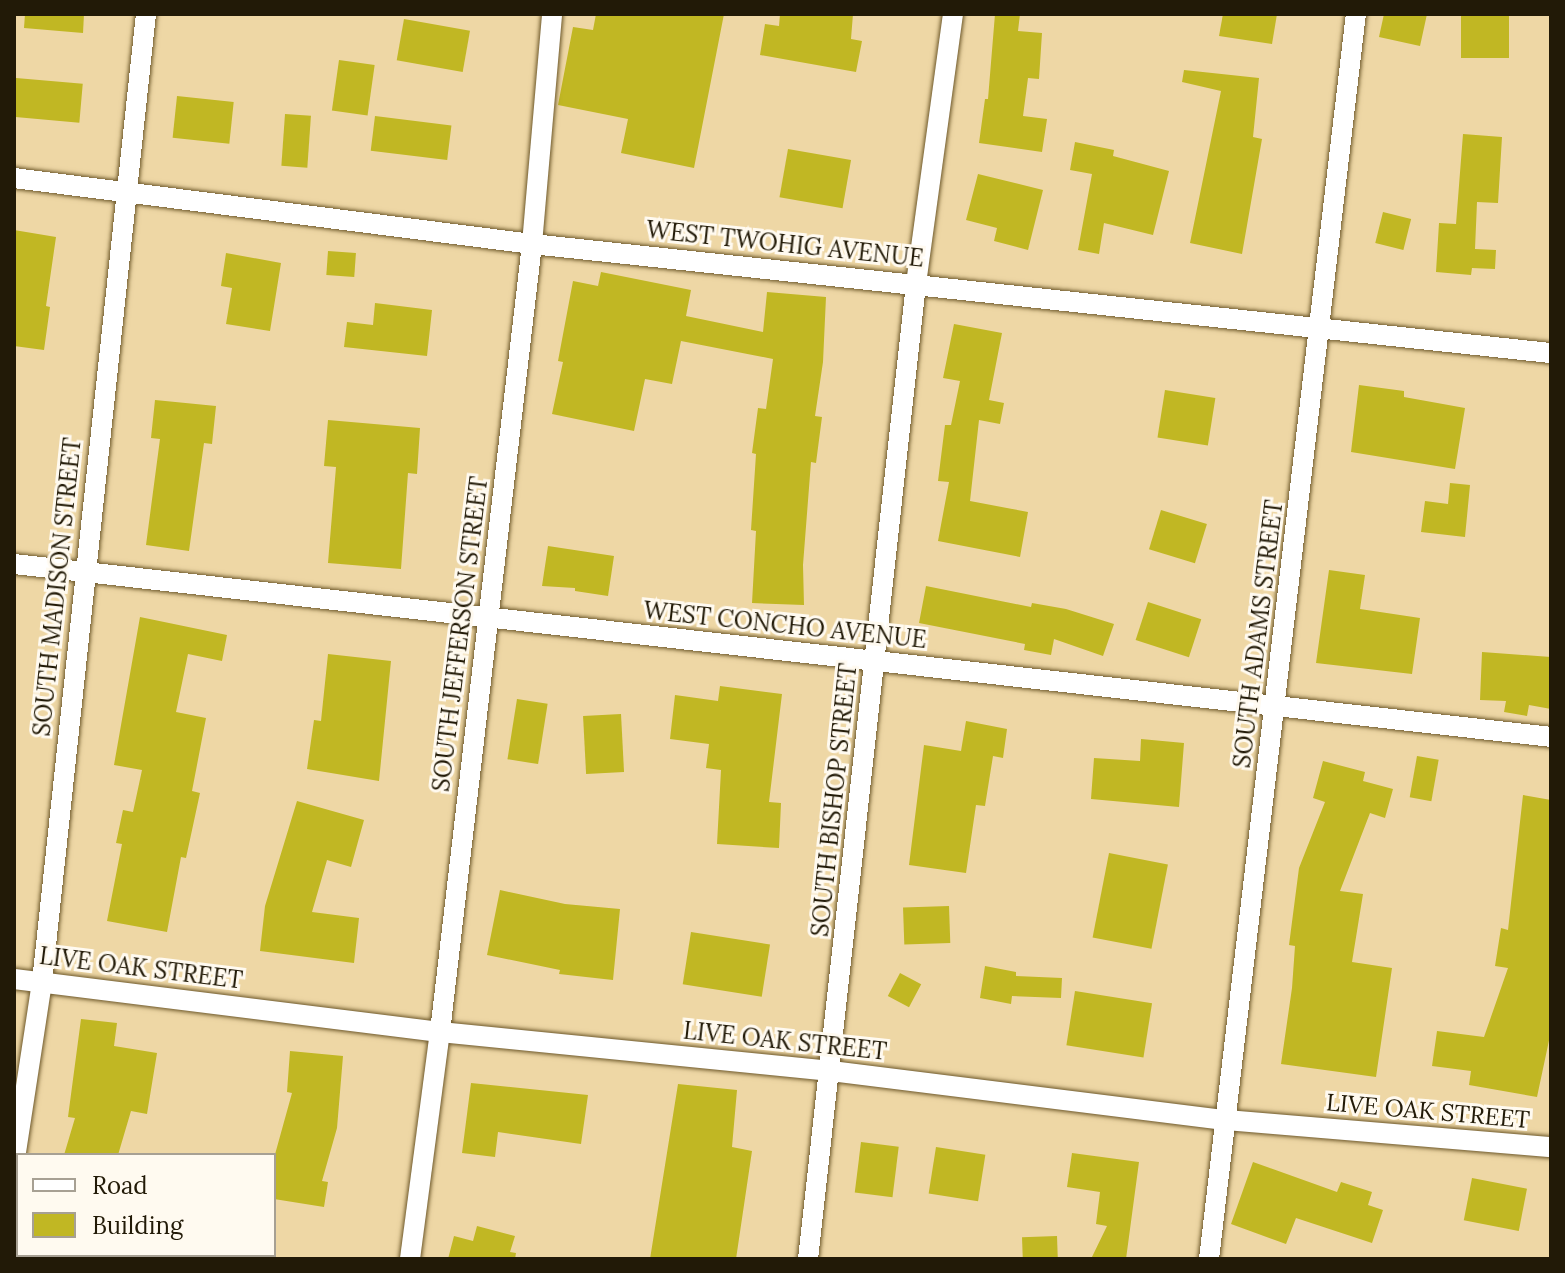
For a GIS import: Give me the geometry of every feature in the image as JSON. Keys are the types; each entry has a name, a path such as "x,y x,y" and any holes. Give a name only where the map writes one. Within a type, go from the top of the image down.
{"street":[{"name":"SOUTH MADISON STREET","path":"14,1165 42,982 146,14"},
{"name":"SOUTH JEFFERSON STREET","path":"410,1259 440,1032 532,244 552,14"},
{"name":"SOUTH BISHOP STREET","path":"808,1259 916,284 953,14"},
{"name":"SOUTH ADAMS STREET","path":"1209,1259 1322,327 1356,14"},
{"name":"WEST TWOHIG AVENUE","path":"14,178 532,244 1551,353"},
{"name":"WEST CONCHO AVENUE","path":"14,564 1551,737"},
{"name":"LIVE OAK STREET","path":"14,979 440,1032 831,1071 1227,1120 1551,1147"}],"building":[{"path":"25,14 84,14 83,33 24,28"},
{"path":"596,14 724,14 694,168 621,153 628,119 558,105 573,27 593,30"},
{"path":"780,14 853,14 851,39 862,41 856,72 760,55 765,24 779,26"},
{"path":"995,14 1020,14 1018,31 1042,33 1039,79 1028,78 1023,116 1047,119 1042,152 979,143 985,99 988,99"},
{"path":"1223,14 1277,14 1272,44 1219,36"},
{"path":"1384,14 1427,14 1420,46 1379,37"},
{"path":"1461,14 1509,14 1509,58 1461,58"},
{"path":"404,19 470,31 463,72 397,60"},
{"path":"339,60 375,65 368,116 332,111"},
{"path":"1184,70 1259,78 1253,137 1262,139 1242,254 1190,243 1221,91 1182,82"},
{"path":"16,78 83,84 79,123 14,117"},
{"path":"177,96 234,102 229,144 173,138"},
{"path":"285,114 311,116 307,168 281,166"},
{"path":"375,116 451,125 447,160 371,151"},
{"path":"1463,134 1502,137 1498,203 1477,202 1475,249 1496,250 1495,269 1472,268 1471,275 1436,272 1439,223 1456,224"},
{"path":"1075,142 1114,150 1113,156 1169,171 1153,235 1104,223 1099,254 1078,250 1092,174 1070,170"},
{"path":"788,149 851,160 843,208 779,197"},
{"path":"978,174 1043,190 1028,250 994,241 997,228 966,220"},
{"path":"1383,212 1411,219 1403,250 1375,243"},
{"path":"14,230 56,237 46,306 50,307 44,350 14,346"},
{"path":"328,251 356,253 354,277 326,275"},
{"path":"226,253 281,263 270,331 226,324 232,288 221,286"},
{"path":"601,272 691,290 686,316 763,332 767,292 826,297 823,362 815,416 822,417 816,463 811,462 803,565 804,605 752,603 756,531 751,530 756,454 752,453 758,408 766,409 773,359 681,341 672,384 645,379 634,431 552,414 563,362 558,361 573,281 598,286"},
{"path":"375,303 432,310 427,356 344,347 347,322 373,325"},
{"path":"954,324 1002,333 989,400 1004,403 1000,424 979,420 970,501 1028,512 1020,557 938,541 949,482 938,481 945,425 951,425 960,381 943,378"},
{"path":"1359,385 1404,391 1404,397 1465,408 1455,469 1351,452"},
{"path":"1165,390 1215,398 1208,445 1157,437"},
{"path":"155,400 216,406 212,444 204,443 189,551 146,545 160,439 151,438"},
{"path":"328,420 420,428 417,474 408,473 401,569 328,563 336,467 324,466"},
{"path":"1450,483 1470,485 1465,537 1421,532 1425,501 1448,504"},
{"path":"1161,510 1207,524 1195,563 1149,549"},
{"path":"548,546 614,556 608,596 575,591 575,588 542,586"},
{"path":"1329,570 1365,575 1360,609 1420,618 1412,674 1316,663"},
{"path":"926,586 1031,607 1032,603 1066,609 1114,624 1103,656 1054,639 1051,655 1024,650 1025,644 919,623"},
{"path":"1148,602 1201,619 1189,657 1136,640"},
{"path":"140,617 227,635 222,661 188,654 176,712 206,718 192,791 200,793 186,858 181,857 167,932 107,921 122,844 116,843 123,810 133,812 142,770 114,765"},
{"path":"1482,652 1551,657 1551,709 1529,705 1527,716 1504,712 1506,701 1480,700"},
{"path":"328,654 391,661 379,781 307,769 314,720 321,721"},
{"path":"720,686 782,694 769,802 781,803 779,848 717,844 721,770 706,768 709,744 670,739 675,695 718,701"},
{"path":"517,699 548,704 538,764 507,759"},
{"path":"621,714 624,772 586,774 583,716"},
{"path":"966,721 1007,729 1003,758 993,756 985,806 976,805 966,873 909,865 924,745 961,751"},
{"path":"1141,739 1184,743 1179,807 1091,799 1094,758 1140,761"},
{"path":"1417,756 1439,760 1431,801 1410,797"},
{"path":"1323,761 1365,772 1363,781 1393,789 1385,818 1370,813 1340,891 1363,894 1352,962 1392,968 1376,1077 1281,1064 1292,988 1295,946 1289,945 1299,868 1325,802 1313,798"},
{"path":"1523,795 1551,800 1551,1031 1537,1097 1469,1085 1471,1071 1432,1066 1437,1031 1484,1037 1508,968 1495,966 1501,928 1508,930"},
{"path":"297,801 364,820 351,867 327,860 312,912 359,918 354,963 260,951 265,906"},
{"path":"1109,853 1168,864 1151,949 1093,937"},
{"path":"500,890 565,904 620,909 613,980 559,974 560,970 487,955"},
{"path":"949,906 950,943 904,945 903,908"},
{"path":"691,932 770,945 762,997 683,984"},
{"path":"985,966 1016,972 1016,976 1062,978 1061,998 1012,996 1011,1004 980,998"},
{"path":"900,973 921,984 909,1007 888,996"},
{"path":"1075,991 1152,1003 1143,1058 1066,1045"},
{"path":"81,1019 117,1023 114,1046 157,1053 147,1114 131,1111 119,1153 65,1153 75,1118 68,1117"},
{"path":"290,1051 343,1056 337,1128 322,1181 328,1182 324,1207 276,1199 275,1153 292,1093 287,1092"},
{"path":"471,1083 588,1095 581,1144 498,1132 495,1157 462,1153"},
{"path":"678,1084 737,1090 732,1147 752,1151 736,1259 650,1259"},
{"path":"861,1142 899,1147 893,1197 855,1193"},
{"path":"936,1147 985,1155 978,1201 929,1193"},
{"path":"1072,1153 1139,1162 1126,1259 1091,1259 1107,1226 1096,1224 1100,1192 1067,1187"},
{"path":"1253,1162 1337,1192 1341,1182 1372,1192 1368,1205 1383,1210 1372,1243 1296,1218 1286,1244 1231,1224"},
{"path":"1472,1178 1527,1189 1519,1231 1464,1220"},
{"path":"477,1226 515,1236 510,1252 516,1253 515,1259 448,1259 454,1236 473,1241"},
{"path":"1057,1236 1058,1259 1023,1259 1022,1237"}]}
